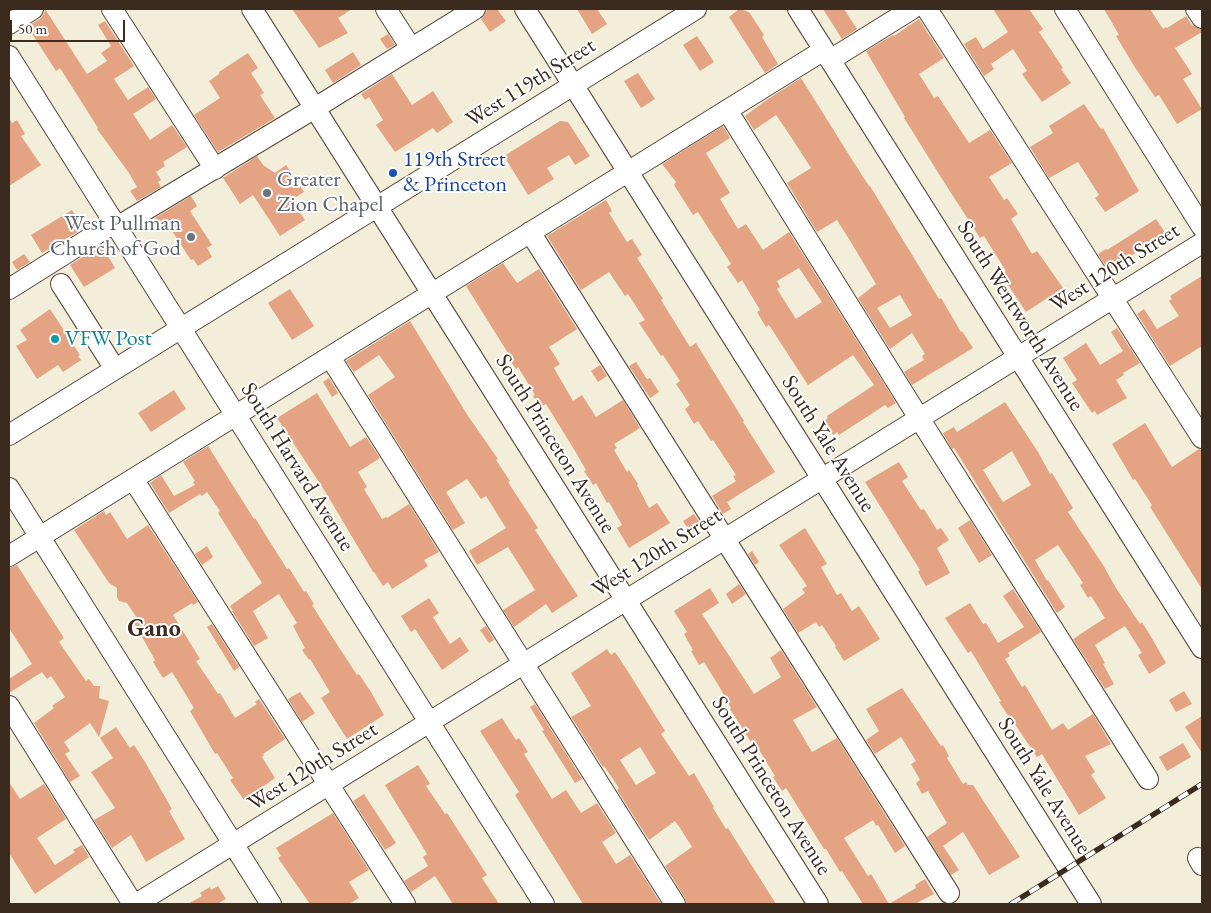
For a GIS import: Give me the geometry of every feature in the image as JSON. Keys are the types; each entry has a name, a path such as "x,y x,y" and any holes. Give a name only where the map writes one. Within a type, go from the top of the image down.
{"street":[{"path":"9,24 33,9"},
{"path":"112,9 215,169"},
{"name":"South Princeton Avenue","path":"252,9 818,904"},
{"path":"386,9 411,48"},
{"path":"11,282 215,169 475,9"},
{"name":"South Yale Avenue","path":"525,9 1091,904"},
{"name":"West 119th Street","path":"9,435 696,9"},
{"name":"South Wentworth Avenue","path":"798,9 1202,648"},
{"path":"9,556 727,110 912,9"},
{"path":"927,9 1202,438"},
{"path":"1065,9 1202,227"},
{"path":"1196,9 1202,18"},
{"name":"South Harvard Avenue","path":"9,56 544,904"},
{"path":"727,110 919,418 1148,779"},
{"path":"530,232 949,893"},
{"name":"West 120th Street","path":"135,904 1202,243"},
{"path":"61,284 115,369"},
{"path":"330,357 675,904"},
{"path":"133,479 405,904"},
{"path":"9,488 271,904"},
{"path":"9,706 135,904"}],"building":[{"path":"45,9 87,74 107,61 101,53 111,46 98,25 105,21 134,66 114,79 128,100 148,87 156,99 133,114 150,140 172,125 187,147 163,162 165,166 156,172 161,180 158,182 161,187 137,201 130,191 137,187 129,173 97,129 60,68 56,71 27,26 40,19"},
{"path":"292,9 352,9 338,18 348,33 319,48"},
{"path":"487,9 497,9 506,21 490,32 481,19"},
{"path":"577,9 597,9 607,24 592,34"},
{"path":"739,9 749,12 764,35 762,37 778,64 765,73 729,17"},
{"path":"823,9 844,9 857,29 842,39"},
{"path":"993,9 1029,9 1043,29 1039,32 1071,83 1042,102 1022,74 1027,71 1013,49 991,64 994,69 984,76 964,44 976,37 983,49 1008,32"},
{"path":"1104,9 1150,9 1163,29 1186,16 1192,25 1201,29 1202,32 1175,48 1192,74 1183,79 1202,109 1177,124 1159,95 1155,97 1136,69 1116,36 1119,35"},
{"path":"919,19 944,58 919,74 934,98 938,96 969,143 990,130 1012,163 989,177 1004,200 1007,198 1018,214 1011,219 1032,254 1037,251 1063,288 1026,312 1001,274 1006,271 984,236 980,238 944,182 904,118 866,51 894,36"},
{"path":"388,34 395,45 387,49 380,39"},
{"path":"697,36 714,62 700,71 683,45"},
{"path":"353,52 361,65 333,83 325,70"},
{"path":"248,53 258,68 251,73 264,93 260,95 275,118 218,152 194,115 220,98 209,81"},
{"path":"638,73 655,99 641,108 624,81"},
{"path":"392,74 412,105 433,91 453,122 437,133 433,128 395,152 376,125 383,120 369,97 365,100 361,94"},
{"path":"801,78 939,299 941,298 973,348 912,385 904,372 924,360 922,356 925,354 912,333 890,349 858,298 876,284 852,244 837,220 817,232 787,183 811,168 776,115 754,130 745,116","holes":["900,295 912,315 890,328 877,308"]},
{"path":"1084,104 1101,129 1103,128 1139,191 1105,212 1095,198 1099,195 1078,162 1049,178 1030,147 1053,133 1049,126"},
{"path":"9,118 12,123 17,120 25,134 21,136 41,165 9,186"},
{"path":"560,121 568,122 590,156 575,165 569,155 547,168 554,179 528,195 504,156"},
{"path":"723,126 730,138 706,153 730,193 720,199 738,229 746,224 763,250 789,232 896,403 888,408 885,405 839,435 837,432 833,435 824,421 828,418 827,416 874,385 853,355 808,385 769,325 766,327 757,312 760,310 742,280 738,283 727,267 731,264 698,212 693,215 674,185 676,182 662,164","holes":["799,268 822,302 796,319 777,289 780,287 777,281"]},
{"name":"Greater Zion Chapel","path":"257,156 263,165 275,173 286,165 304,192 291,200 305,220 280,236 253,195 240,204 223,178"},
{"name":"West Pullman Church of God","path":"191,196 197,206 190,211 212,245 207,248 212,257 198,266 193,259 191,260 168,225 161,229 155,218"},
{"path":"606,200 612,211 609,213 627,242 632,239 642,255 637,258 690,347 696,343 775,472 727,502 731,509 723,514 712,496 736,481 733,476 736,475 713,440 711,441 698,421 694,424 685,409 690,405 676,384 680,381 639,323 645,320 628,294 625,296 609,272 581,290 547,236"},
{"path":"72,210 84,228 42,253 31,235"},
{"path":"1156,219 1166,234 1108,270 1098,254"},
{"path":"101,245 115,268 84,287 70,265"},
{"path":"24,254 30,262 17,270 12,262"},
{"path":"503,263 517,283 539,269 577,329 549,347 560,364 554,368 573,401 582,395 596,417 623,400 640,428 614,444 617,448 614,450 627,472 629,470 638,484 649,508 657,503 670,523 629,548 617,528 622,525 609,502 607,503 596,483 593,485 584,471 586,470 546,404 540,407 518,367 516,369 506,355 508,353 466,286"},
{"path":"1202,276 1202,346 1170,366 1137,314 1144,309 1157,329 1179,316 1169,301 1172,299 1170,296"},
{"path":"290,289 314,326 292,340 268,303"},
{"path":"50,309 80,355 78,356 81,360 63,372 58,365 37,379 16,346 27,340 20,330"},
{"path":"410,321 468,416 498,459 496,460 510,481 508,482 538,528 535,530 578,596 552,613 546,604 514,627 503,610 535,590 508,547 477,565 469,551 506,528 486,496 481,499 467,479 446,492 465,523 453,530 368,395 395,377 379,355 354,372 346,361"},
{"path":"1117,328 1140,363 1123,373 1124,375 1116,380 1127,398 1097,415 1095,411 1092,413 1072,383 1077,380 1063,358 1086,343 1100,365 1123,351 1111,332"},
{"path":"636,362 647,379 650,378 659,392 650,398 629,366"},
{"path":"600,365 607,376 598,382 591,371"},
{"path":"329,378 338,393 332,397 323,382"},
{"path":"174,390 186,409 151,432 138,413"},
{"path":"317,393 350,447 366,437 380,458 358,472 367,487 364,489 382,519 387,518 409,504 439,552 424,560 428,566 392,589 388,582 383,586 373,572 326,493 277,418"},
{"path":"1005,402 1073,508 1068,512 1140,624 1142,622 1166,663 1149,674 1138,655 1142,653 1125,626 1095,645 1114,684 1105,689 1073,639 1105,618 1091,596 1088,598 1080,585 1083,583 1058,545 1035,560 1065,607 1057,613 943,433 954,427 957,432","holes":["1012,451 1031,485 1003,502 983,470"]},
{"path":"1145,423 1172,467 1199,449 1202,450 1202,589 1150,507 1152,505 1135,479 1133,480 1112,444"},
{"path":"208,446 287,569 289,568 304,592 306,591 314,604 312,605 327,629 357,675 359,674 371,692 384,715 347,739 321,698 330,692 310,659 302,650 305,648 293,626 297,623 279,594 253,611 268,638 254,646 232,611 230,606 262,583 207,492 202,496 200,494 169,513 150,483 161,475 174,496 195,485 193,482 195,481 183,462"},
{"path":"899,462 908,477 902,481 921,510 924,509 937,530 941,528 949,540 937,548 950,573 926,586 918,572 920,570 865,482"},
{"path":"104,511 106,515 110,512 127,539 148,525 198,602 193,605 192,603 173,615 200,659 196,661 218,694 220,693 235,718 257,704 255,702 259,699 285,739 263,754 262,757 275,778 244,800 230,780 233,778 217,753 215,754 190,711 194,708 172,672 163,678 133,621 137,618 127,603 119,601 117,588 109,583 74,530"},
{"path":"694,514 702,526 691,533 683,521"},
{"path":"970,520 992,555 979,563 958,528"},
{"path":"805,528 827,564 821,567 837,595 841,593 852,611 859,606 880,639 844,661 822,625 819,627 816,622 798,633 783,609 805,593 802,589 807,586 779,545"},
{"path":"207,546 213,557 202,565 195,554"},
{"path":"752,551 759,562 755,565 748,554"},
{"path":"17,565 64,638 59,642 86,681 89,679 94,686 100,686 99,698 109,701 99,737 90,723 64,742 70,751 65,754 80,776 70,782 34,723 65,697 51,676 47,679 42,672 9,693 9,679 32,664 9,628 9,568"},
{"path":"739,584 746,594 732,604 726,594"},
{"path":"710,588 719,603 702,614 754,694 781,677 770,658 781,650 817,707 793,720 812,752 837,738 905,846 895,853 873,820 844,838 868,876 871,874 889,904 863,904 842,871 840,872 826,849 824,849 786,788 782,791 756,745 754,747 730,709 704,662 699,665 691,651 693,650 684,634 687,632 674,611"},
{"path":"1013,589 1041,632 1008,653 1010,656 1005,659 1022,687 1025,685 1052,730 1063,723 1068,730 1093,714 1111,744 1085,756 1095,772 1091,775 1106,798 1079,815 1042,754 1037,757 999,702 1001,701 971,651 968,653 945,618 970,603 983,624 986,623 998,643 1024,627 1003,596"},
{"path":"429,598 439,613 433,617 450,644 460,637 469,651 442,670 415,629 411,632 401,616"},
{"path":"212,624 239,667 234,671 207,627"},
{"path":"486,626 494,640 489,643 480,630"},
{"path":"607,649 611,655 615,652 665,731 661,734 689,776 694,773 726,829 728,828 776,904 687,904 665,866 692,847 675,821 649,840 617,790 619,788 571,717 591,706 571,673","holes":["640,747 656,773 636,785 620,760"]},
{"path":"902,688 941,746 943,745 949,756 947,758 963,784 966,782 968,785 973,785 1020,857 989,875 963,832 943,846 959,870 951,875 927,837 947,823 928,791 922,794 916,783 920,780 911,764 916,761 901,737 875,754 866,740 879,731 866,709"},
{"path":"1184,691 1192,704 1176,712 1169,700"},
{"path":"300,692 315,713 302,722 288,699"},
{"path":"535,704 582,779 575,783 542,731 544,730 530,707"},
{"path":"1202,716 1202,753 1185,727"},
{"path":"502,718 516,740 519,738 528,752 524,754 552,799 566,790 581,813 597,803 616,833 602,842 616,864 630,855 661,904 583,904 515,795 519,792 480,731"},
{"path":"116,727 130,748 134,745 145,762 172,809 169,811 185,839 146,862 131,835 112,848 94,820 115,808 91,772 113,758 100,738"},
{"path":"1183,743 1191,757 1167,771 1159,757"},
{"path":"418,765 430,784 426,786 445,814 447,813 487,875 482,878 499,904 453,904 435,876 411,892 404,881 428,866 423,857 427,854 385,785"},
{"path":"9,782 20,799 44,784 66,819 37,838 55,865 82,845 89,857 35,894 9,853"},
{"path":"364,794 396,843 385,850 353,801"},
{"path":"333,813 369,870 349,882 359,898 349,904 310,904 278,858 281,856 276,848"},
{"path":"925,879 934,894 915,904 889,904 916,888 915,885"},
{"path":"218,886 226,899 217,904 188,904 202,896 200,893 210,887 211,890"}],"railway":[{"path":"1011,904 1202,784"}],"place":[{"name":"119th Street & Princeton","path":"393,173"},
{"name":"Greater Zion Chapel","path":"267,193"},
{"name":"West Pullman Church of God","path":"191,237"},
{"name":"VFW Post","path":"55,339"}],"district":[{"name":"Gano","path":"154,629"}]}
